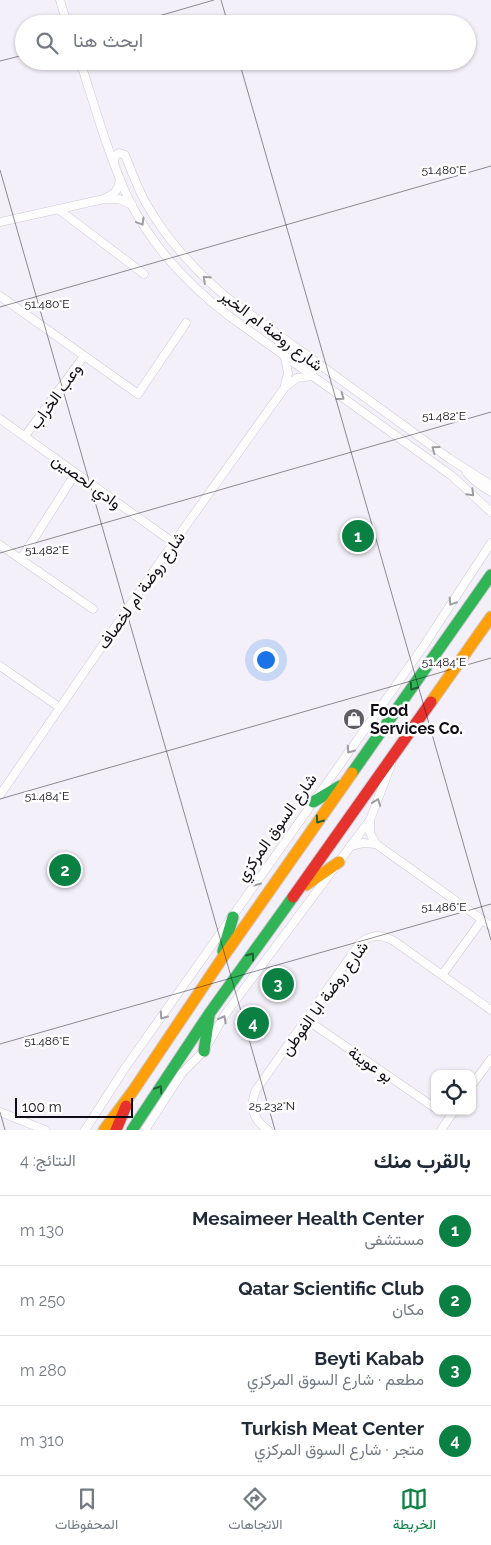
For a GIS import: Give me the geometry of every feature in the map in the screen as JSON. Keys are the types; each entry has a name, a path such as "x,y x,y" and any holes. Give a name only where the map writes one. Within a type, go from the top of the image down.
{"main road":[{"name":"شارع السوق المركزي","path":"104,1130 491,575"},
{"path":"132,1130 209,1014 491,617"},
{"path":"313,802 344,784"},
{"path":"300,888 339,862"},
{"path":"221,960 233,917"},
{"path":"204,1051 209,1014"},
{"path":"116,1130 133,1090"}],"street":[{"path":"60,0 65,15"},
{"path":"83,70 114,161"},
{"name":"شارع روضة ام الخير","path":"491,485 463,468 238,306 213,285 182,254 155,219 146,204 125,155 119,154 115,156 114,161 132,206 157,245 184,277 215,305 285,358 452,476 491,512"},
{"path":"104,199 116,191 120,178"},
{"path":"0,222 104,199 118,199 132,206"},
{"path":"58,210 144,274"},
{"name":"وعب الخراب","path":"0,296 138,394 186,323"},
{"name":"وعب الخراب","path":"26,436 84,356"},
{"path":"284,387 288,373 285,358"},
{"path":"284,387 297,378 312,376"},
{"name":"شارع روضة ام لخصاف","path":"0,794 284,387"},
{"name":"وادي لحصين","path":"0,419 174,543"},
{"path":"463,468 476,482 491,492"},
{"path":"21,559 76,474"},
{"name":"شارع السوق المركزي","path":"85,1130 125,1068 420,650 491,542"},
{"path":"0,545 93,609"},
{"path":"0,666 59,707"},
{"path":"144,1130 182,1073 204,1051 224,1016 370,820 397,751"},
{"path":"370,820 370,833 376,844 491,926"},
{"path":"350,846 363,843 376,844"},
{"path":"442,975 482,920"},
{"name":"شارع روضة ابا الفوطن","path":"268,1130 255,1117 252,1108 252,1098 256,1090 360,943 368,937 376,935 385,936 491,1010"},
{"name":"بو عوينة","path":"307,1020 431,1105"},
{"path":"476,1080 491,1059"},
{"path":"0,1112 45,1130"},
{"path":"441,1130 451,1115"}],"traffic: fast":[{"path":"352,773 491,575"},
{"path":"313,802 340,786"},
{"path":"132,1130 209,1014 293,897"},
{"path":"223,951 233,917"},
{"path":"204,1051 209,1016"}],"traffic: slow":[{"path":"431,702 491,617"},
{"path":"104,1130 133,1091 221,960 352,773"},
{"path":"306,885 339,862"}],"traffic: jam":[{"path":"293,897 431,702"},
{"path":"116,1130 126,1106"}],"place":[{"name":"Mesaimeer Health Center","path":"358,536"},
{"name":"Food Services Co.","path":"354,719"},
{"name":"Qatar Scientific Club","path":"65,870"},
{"name":"Beyti Kabab","path":"278,984"},
{"name":"Turkish Meat Center","path":"253,1023"}]}
